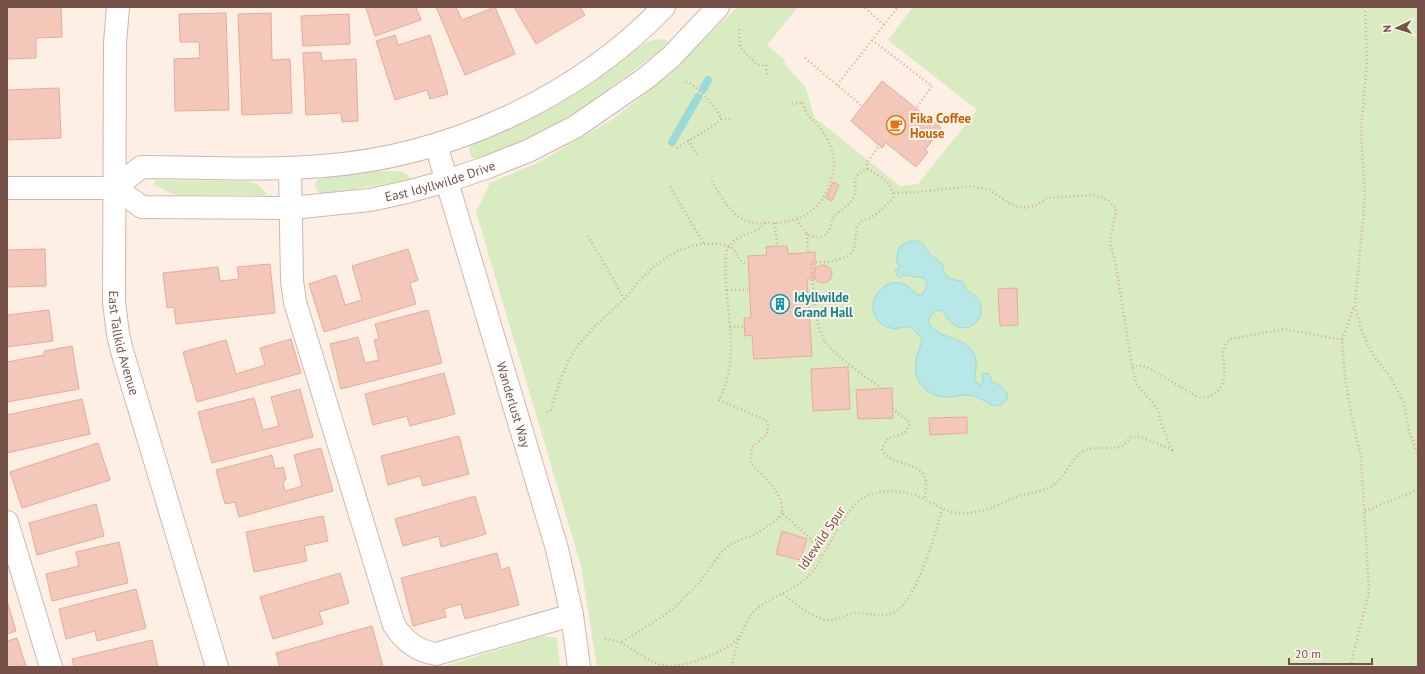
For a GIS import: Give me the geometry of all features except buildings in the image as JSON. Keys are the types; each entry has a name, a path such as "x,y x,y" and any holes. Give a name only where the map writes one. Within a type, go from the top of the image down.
{"street":[{"name":"East Tallkid Avenue","path":"118,7 115,43 114,302 118,334 217,667"},
{"path":"7,188 115,188 141,167 290,168 323,166 396,156 461,137 514,113 558,90 598,63 638,33 664,7"},
{"name":"East Idyllwilde Drive","path":"115,188 142,207 291,208 370,200 447,182 528,151 560,136 586,120 646,78 666,61 718,7"},
{"name":"Wanderlust Way","path":"436,144 557,549 572,615 579,667"},
{"path":"290,168 292,281 295,302 390,616 400,634 419,650 436,654 572,615"},
{"path":"7,522 51,667"}],"path":[{"path":"837,85 898,7"},
{"path":"1350,667 1369,592 1361,456 1352,418 1345,377 1342,340 1355,306 1365,198 1361,130 1367,61 1365,7"},
{"path":"865,8 884,25"},
{"path":"739,29 740,47 757,65 766,65 767,75"},
{"path":"872,40 932,86 916,108"},
{"path":"805,58 862,106"},
{"path":"686,82 691,83 710,101 718,111 721,119"},
{"path":"712,181 723,200 739,216 751,222 775,223 797,219 814,211 824,198 832,177 834,161 829,142 821,129 806,115 803,102 792,104"},
{"path":"677,148 716,124 721,119 733,119"},
{"path":"688,140 697,156"},
{"path":"867,168 867,162 879,146"},
{"path":"797,219 808,234 813,237 822,237 828,232 832,218 854,198 855,177 867,168"},
{"path":"867,168 890,185 894,193 893,200 856,226 854,249 849,256 829,262 811,262 817,319 825,341 841,358 882,388"},
{"path":"894,193 972,186 990,190 1010,204 1022,208 1035,206 1047,198 1092,196 1101,197 1109,201 1115,207 1116,212 1110,239 1116,265 1132,367 1139,365 1147,367 1170,383 1203,398 1211,397 1222,386 1225,375 1222,354 1224,345 1231,339 1285,329 1342,340"},
{"path":"670,187 704,244"},
{"path":"622,642 672,610 698,584 724,549 733,543 756,534 778,519 782,513 783,504 779,494 760,475 750,461 752,447 767,434 768,424 766,420 719,400 725,388 731,368 730,327 725,261 728,246 737,238 759,230 765,223"},
{"path":"775,223 777,246"},
{"path":"808,234 808,253"},
{"path":"588,236 624,299"},
{"path":"547,412 551,410 571,356 595,325 624,299 642,278 667,258 692,247 704,244 728,246 734,250 739,260 748,264"},
{"path":"727,290 750,290"},
{"path":"1355,306 1362,332 1374,356 1391,378 1404,403 1409,431 1418,455"},
{"path":"730,327 745,327"},
{"name":"Idlewild Spur","path":"731,667 744,624 754,611 783,594 812,572 822,559 846,517 865,496 881,492 894,492 925,499 942,509 957,513 980,511 1001,506 1020,496 1043,490 1055,484 1065,474 1080,453 1088,449 1125,444 1131,437 1140,437 1172,450 1161,423 1158,409 1137,385 1132,367"},
{"path":"893,408 898,414 908,420 909,425 905,433 888,438 882,449 887,456 912,465 920,471 926,483 925,499"},
{"path":"1365,511 1418,490"},
{"path":"783,594 806,611 829,620 856,613 876,616 892,614 898,611 906,601 921,572 932,544 942,509"},
{"name":"Idlewild Spur","path":"782,513 812,540 822,559"},
{"name":"Idlewild Spur","path":"605,639 622,642 647,658 670,666 697,662 722,649 739,637"}],"green space":[{"path":"737,7 798,7 767,45 786,61 784,63 806,88 814,117 900,186 918,184 977,110 888,40 913,7 1418,7 1418,667 597,667 581,566 476,212 490,183 539,162 613,119 667,76"},
{"path":"659,39 667,40 667,43 658,52 586,106 549,128 483,158 472,158 469,149 472,144 514,127 573,95 646,42"},
{"path":"368,171 400,171 408,175 409,180 324,194 319,193 315,186 315,182 319,179"},
{"path":"156,180 247,181 257,184 267,193 265,195 173,194 154,185"},
{"path":"542,636 557,638 560,667 442,667"}],"water":[{"path":"910,241 922,243 932,256 940,261 946,275 949,278 963,283 967,291 976,296 980,303 981,310 979,318 969,327 961,328 953,324 941,310 933,313 928,321 932,328 946,336 961,341 973,352 976,361 975,382 981,385 983,383 982,374 989,373 992,382 1000,385 1006,391 1006,401 1002,404 995,406 970,395 947,397 928,391 919,382 915,369 922,338 911,327 895,329 890,328 880,322 874,315 873,306 875,297 881,289 888,284 898,283 908,286 917,295 922,294 925,291 927,284 924,278 904,275 899,278 895,271 900,267 896,260 899,247"}],"waterway":[{"path":"703,89 708,80"},
{"path":"672,142 698,97"}],"place":[{"name":"Fika Coffee House","path":"896,125"},
{"name":"Idyllwilde Grand Hall","path":"780,304"}]}
